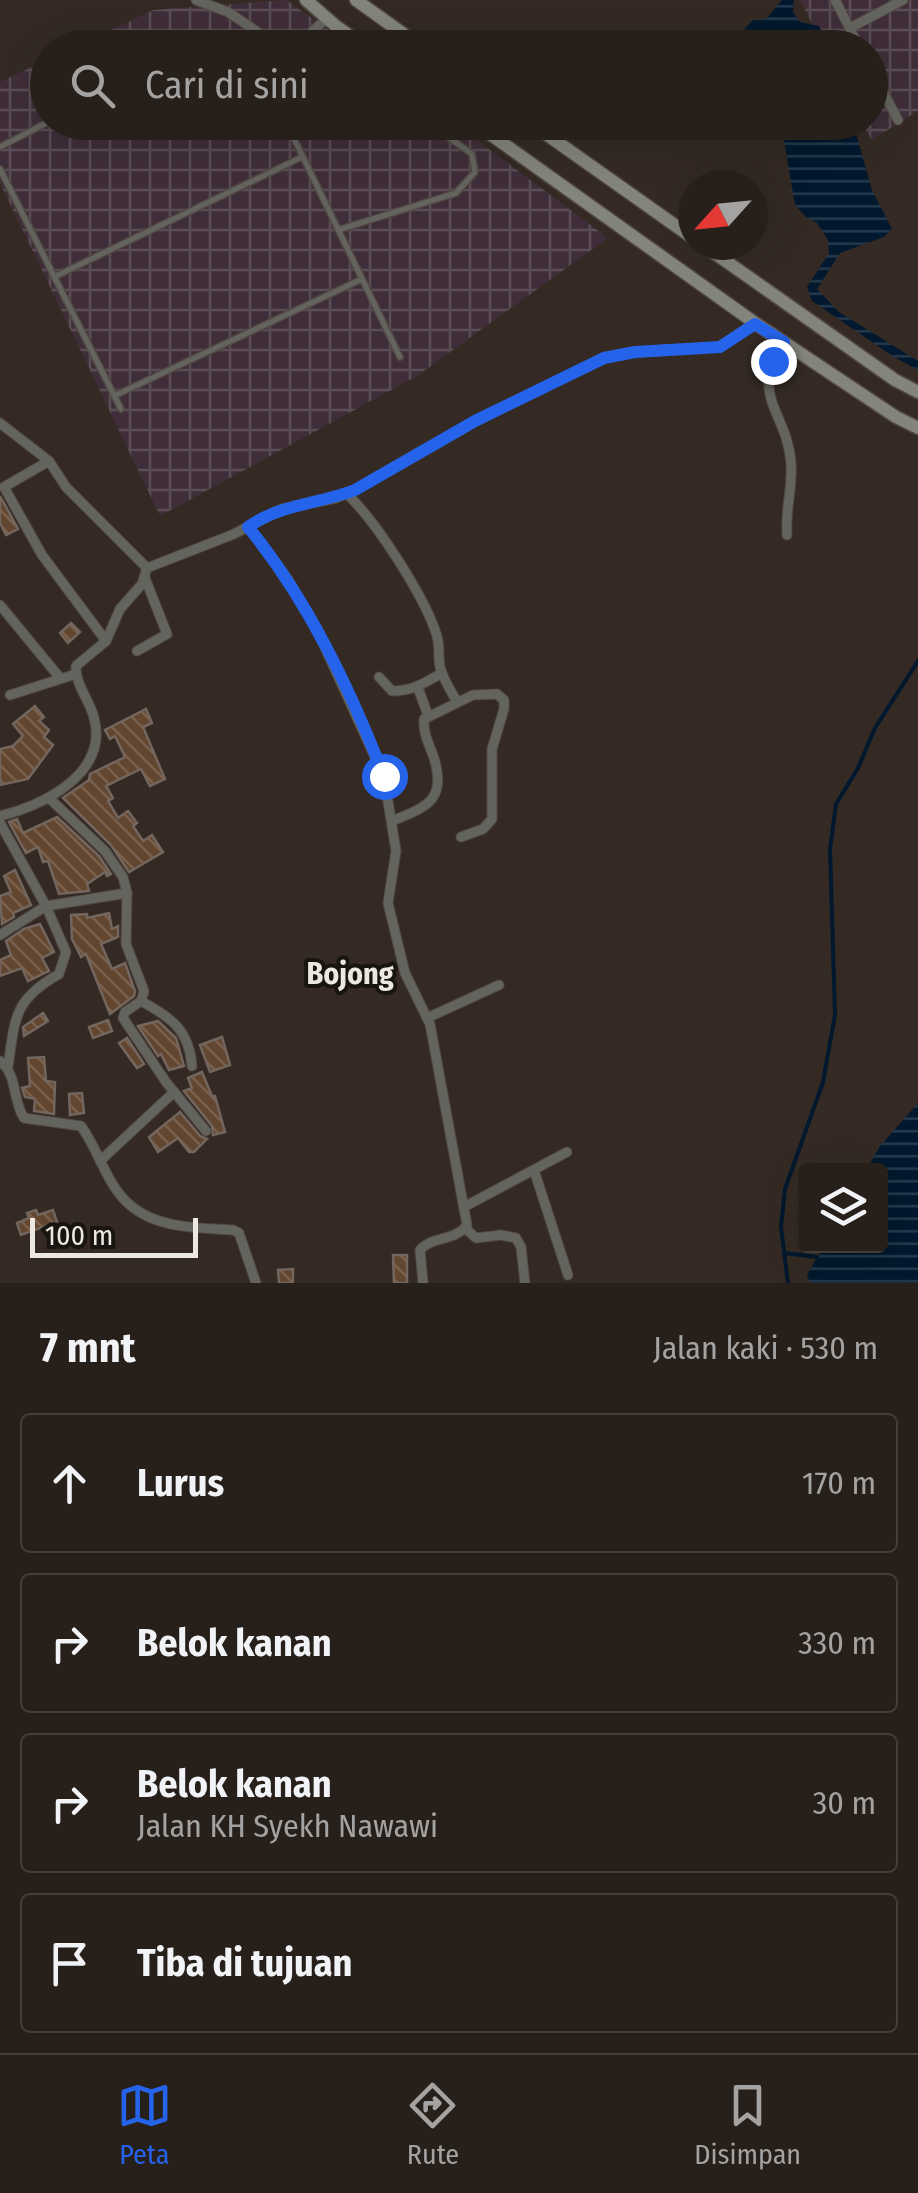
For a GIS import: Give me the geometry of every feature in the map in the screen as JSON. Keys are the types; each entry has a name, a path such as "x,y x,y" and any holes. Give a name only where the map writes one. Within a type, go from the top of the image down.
{"main road":[{"path":"306,0 342,30"},
{"path":"356,0 397,30"},
{"path":"497,140 755,324 918,428"},
{"path":"554,140 678,227"},
{"path":"724,260 894,380 918,392"}],"street":[{"path":"196,0 228,12 255,30"},
{"path":"835,0 850,28 903,0"},
{"path":"320,30 332,23"},
{"path":"888,101 898,120"},
{"path":"256,1283 238,1233 150,1219 128,1204 114,1187 81,1126 24,1118 4,1064 11,1030 24,999 59,974 66,952 0,820 49,798 90,764 95,746 94,717 76,674 79,660 106,640 120,609 146,573 282,508 346,493 475,421 604,358 635,352 720,347 755,324"},
{"path":"784,342 773,361 767,386 791,464 785,511 787,534"},
{"path":"0,422 49,462 146,573 168,628 167,634 137,651"},
{"path":"49,462 2,488 42,555 106,640"},
{"path":"346,493 384,537 430,620 438,639 442,673 457,702"},
{"path":"248,527 287,578 338,671 384,776 396,851 388,903 405,973 427,1018 466,1229 476,1238 513,1236 521,1247 525,1283"},
{"path":"0,605 60,678"},
{"path":"378,677 392,692 418,688 442,673"},
{"path":"10,695 76,674"},
{"path":"418,688 428,715"},
{"path":"392,821 422,808 436,796 440,784 422,724 428,715 485,692 497,694 504,700 504,709 492,750 492,819 483,829 460,837"},
{"path":"49,798 106,851 123,877 127,893 126,944 144,991 142,1000 125,1012 124,1018 206,1132"},
{"path":"0,935 46,906 127,893"},
{"path":"427,1018 499,985"},
{"path":"142,1000 182,1031 189,1041 192,1066"},
{"path":"100,1160 174,1092"},
{"path":"464,1207 567,1152"},
{"path":"534,1170 568,1275"},
{"path":"423,1283 420,1250 466,1229"}],"lane":[{"path":"328,30 332,23"},
{"path":"0,147 30,131"},
{"path":"294,140 400,357"},
{"path":"338,230 456,193 466,186 475,172 472,154 452,140"},
{"path":"54,276 302,156"},
{"path":"0,168 121,410"},
{"path":"114,396 362,280"}],"shaded area":[{"path":"286,0 329,30 111,30 153,10"},
{"path":"800,0 918,0 918,111 888,130 888,30 815,30"},
{"path":"30,68 30,140 477,140 608,238 417,376 160,516 0,183 0,82"}],"water":[{"path":"782,0 794,0 793,12 800,22 821,30 744,30 753,20 766,19"},
{"path":"784,140 858,140 872,190 892,229 884,237 840,253 817,289 839,312 918,361 918,370 812,301 807,287 829,253 828,240 817,223 795,205"},
{"path":"918,1103 918,1283 810,1283 807,1275 820,1253 888,1253 888,1163 870,1163"}],"building":[{"path":"0,496 18,529 6,535 0,523"},
{"path":"71,623 80,632 68,643 60,633"},
{"path":"35,706 44,717 39,721 49,730 44,737 53,745 28,779 0,785 0,749 13,746 23,736 13,724"},
{"path":"146,709 152,723 143,727 165,779 150,786 141,769 106,786 113,798 108,801 118,818 128,811 143,841 152,835 163,852 129,872 111,845 63,798 89,780 90,774 125,757 115,736 110,739 105,730"},
{"path":"57,817 99,856 111,874 107,876 105,872 87,884 89,891 59,894 48,861 43,862 38,847 26,853 9,822 17,819 23,833"},
{"path":"15,870 31,905 13,913 14,917 2,924 0,896 11,892 4,876"},
{"path":"109,913 112,929 118,926 118,937 101,944 112,969 125,963 135,991 134,996 110,1014 86,954 81,957 72,939 71,915 87,914 87,918"},
{"path":"40,924 54,952 42,958 49,971 28,981 22,968 0,976 0,960 11,955 6,941"},
{"path":"43,1013 48,1021 24,1036 23,1027"},
{"path":"108,1020 112,1031 93,1038 89,1027"},
{"path":"158,1021 176,1038 184,1066 169,1070 138,1026"},
{"path":"222,1037 230,1065 210,1072 200,1045"},
{"path":"127,1038 144,1064 137,1068 119,1043"},
{"path":"44,1057 46,1081 55,1082 54,1114 34,1111 35,1099 25,1097 22,1088 30,1086 28,1058"},
{"path":"202,1072 215,1096 225,1132 213,1135 212,1126 184,1091 192,1088 188,1078"},
{"path":"82,1093 84,1113 70,1115 69,1094"},
{"path":"180,1112 207,1139 194,1152 189,1152 178,1138 158,1152 149,1137"},
{"path":"36,1210 38,1215 53,1210 57,1222 21,1235 17,1223"},
{"path":"393,1255 407,1255 407,1283 394,1283"},
{"path":"293,1269 293,1283 279,1283 278,1270"}],"waterway":[{"path":"788,1283 781,1227 785,1189 823,1082 835,1015 830,849 836,804 858,768 875,728 918,661"},
{"path":"784,1253 817,1257"}],"district":[{"name":"Bojong","path":"350,974"}],"route":[{"path":"384,776 307,612 248,527 282,508 336,498 355,490 475,421 604,358 635,352 720,347 755,324 784,342 773,361"}]}
